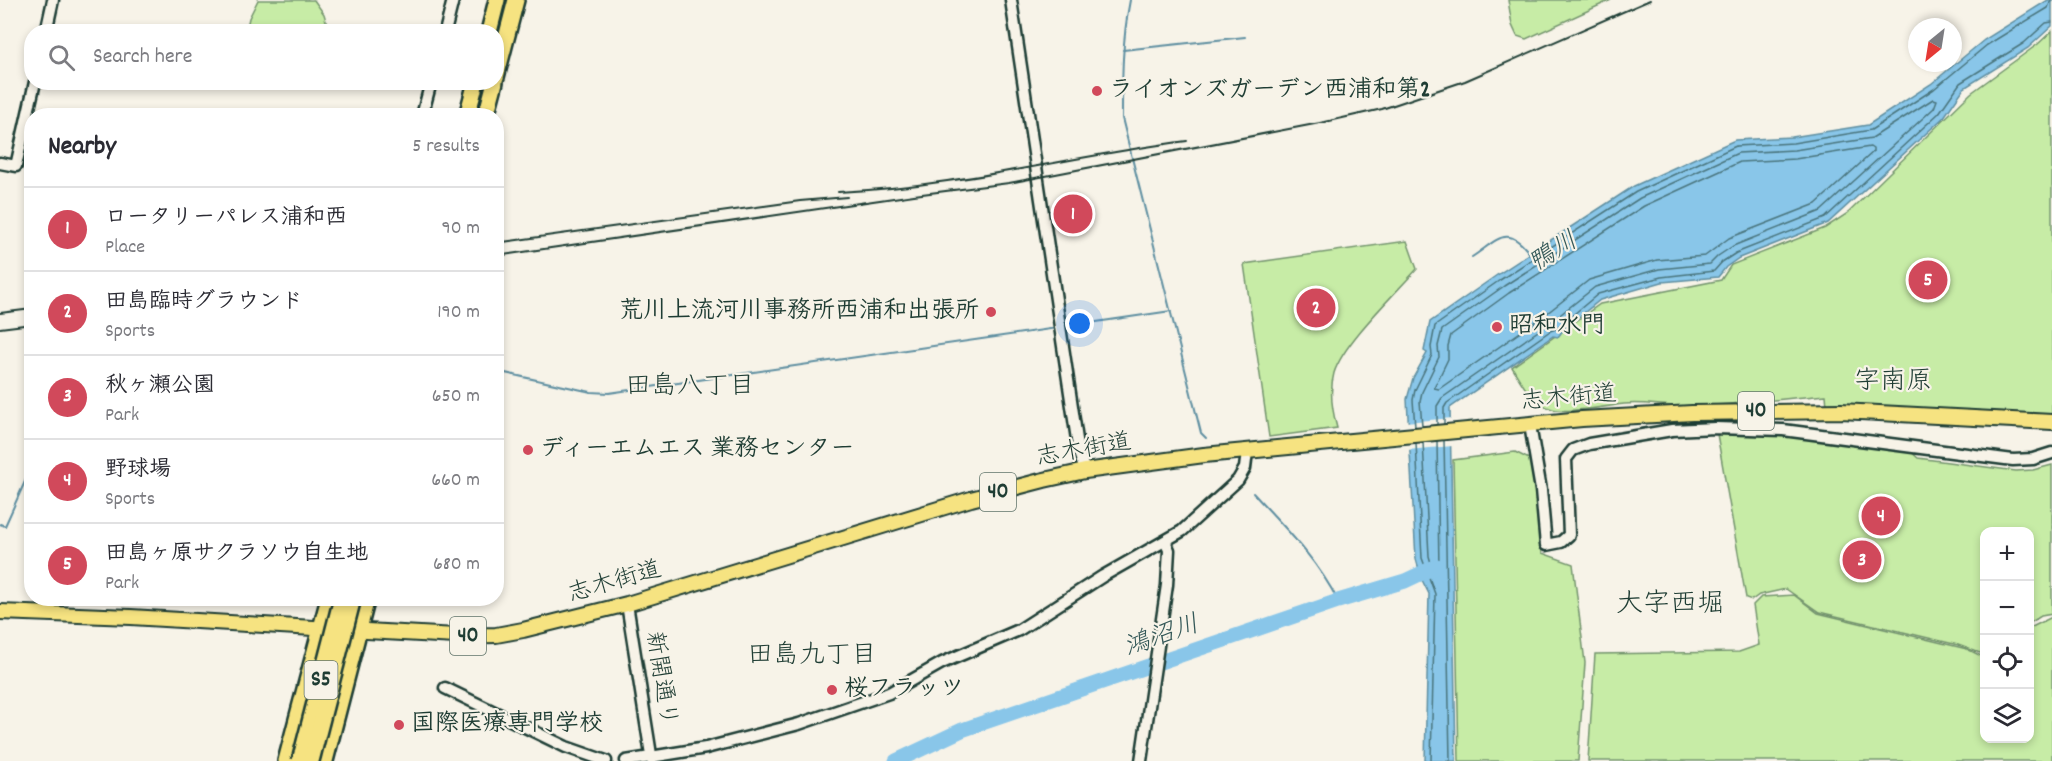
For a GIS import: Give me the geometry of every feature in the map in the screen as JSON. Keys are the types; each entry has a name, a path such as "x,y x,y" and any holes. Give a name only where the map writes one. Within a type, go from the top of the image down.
{"highway":[{"path":"484,24 490,0"},
{"path":"491,24 497,0"},
{"path":"503,24 509,0"},
{"path":"504,46 516,0"},
{"path":"463,108 467,90"},
{"path":"469,108 474,90"},
{"path":"481,108 486,90"},
{"path":"488,108 493,90"},
{"path":"286,761 322,628 342,606"},
{"name":"S5","path":"298,761 346,606"},
{"name":"S5","path":"313,761 346,606"},
{"path":"326,761 359,630 350,606"},
{"path":"298,761 323,659"},
{"path":"313,761 340,661"}],"main road":[{"name":"志木街道","path":"0,612 141,617 456,636 496,635 550,625 627,604 971,499 1085,471 1204,455 1582,419 1748,411 1841,411 2052,422"}],"street":[{"path":"48,24 53,0"},
{"path":"447,24 453,0"},
{"path":"1011,0 1059,327 1079,453 1085,471"},
{"path":"29,108 33,90"},
{"path":"424,108 429,90"},
{"path":"0,163 16,166 24,131"},
{"path":"1530,424 1541,490 1546,545 1561,542 1569,535 1566,459 1573,450 1589,444 1672,430 1750,428 1823,434 2013,460 2033,459 2052,453"},
{"path":"626,761 652,759 706,748 799,724 889,693 942,663 1019,630 1103,576 1182,531 1238,480 1245,468 1247,452"},
{"path":"1141,761 1159,642 1169,552 1165,541"},
{"name":"新開通り","path":"627,604 652,759"},
{"path":"445,688 566,747 606,761"}],"green space":[{"path":"258,0 314,0 324,14 327,24 248,24"},
{"path":"1508,0 1611,0 1526,39 1517,36 1512,25"},
{"path":"2052,31 2052,416 1827,406 1826,395 1716,405 1631,404 1558,410 1538,402 1524,386 1512,367 1600,304 1721,280 1731,265 1825,228 1848,213 1971,93 2038,44"},
{"path":"1407,241 1417,269 1359,333 1339,361 1334,373 1332,400 1337,428 1269,437 1244,264"},
{"path":"1717,434 1789,436 1910,451 1918,458 2016,471 2033,470 2052,465 2052,614 2041,616 2034,620 2034,527 1980,527 1980,653 1958,645 1819,612 1786,589 1759,595 1752,600 1746,598"},
{"path":"1515,452 1531,460 1542,553 1573,564 1585,663 1578,761 1459,761 1453,460"},
{"path":"1794,595 1818,613 1967,649 1980,656 1980,743 2034,743 2034,626 2052,617 2052,761 1588,761 1595,654 1739,652 1759,645 1753,605 1761,597"}],"water":[{"name":"鴨川","path":"2048,0 2052,0 2052,26 2028,48 1964,88 1944,117 1828,223 1739,258 1726,267 1718,277 1662,282 1600,300 1564,329 1558,337 1553,336 1450,408 1456,761 1425,761 1429,594 1416,559 1407,399 1413,378 1427,353 1424,351 1430,322 1497,275 1634,186 1735,140 1792,137 1868,125 1945,72 1962,72 1962,58 1984,40"}],"pier":[{"path":"1453,418 1453,446 1407,450 1405,422"}],"waterway":[{"path":"1130,0 1124,44 1122,118 1201,433 1206,438"},
{"path":"1123,50 1245,37"},
{"name":"鴨川","path":"1472,257 1496,240 1508,237 1515,239 1530,254"},
{"path":"1062,327 1171,311"},
{"path":"504,373 591,392 609,393 1057,328"},
{"path":"0,524 5,526 24,484"},
{"path":"1253,493 1310,557 1338,601"},
{"name":"鴻沼川","path":"896,761 962,730 1338,601 1405,581 1437,566"}],"railway":[{"path":"504,255 1009,183 1325,122 1382,109 1465,81 1650,0"},
{"path":"838,192 970,178 1187,141"},
{"path":"504,242 800,201 847,197"},
{"path":"0,313 24,310"},
{"path":"0,328 24,325"}],"place":[{"name":"ライオンズガーデン西浦和第2","path":"1097,91"},
{"name":"ロータリーパレス浦和西","path":"1073,214"},
{"name":"田島ヶ原サクラソウ自生地","path":"1928,280"},
{"name":"田島臨時グラウンド","path":"1316,308"},
{"name":"荒川上流河川事務所西浦和出張所","path":"991,312"},
{"name":"昭和水門","path":"1497,327"},
{"name":"ディーエムエス 業務センター","path":"528,450"},
{"name":"野球場","path":"1881,516"},
{"name":"秋ヶ瀬公園","path":"1862,560"},
{"name":"桜フラッツ","path":"832,690"},
{"name":"国際医療専門学校","path":"399,725"}],"district":[{"name":"字南原","path":"1893,382"},
{"name":"田島八丁目","path":"690,387"},
{"name":"大字西堀","path":"1670,605"},
{"name":"田島九丁目","path":"812,656"}]}
